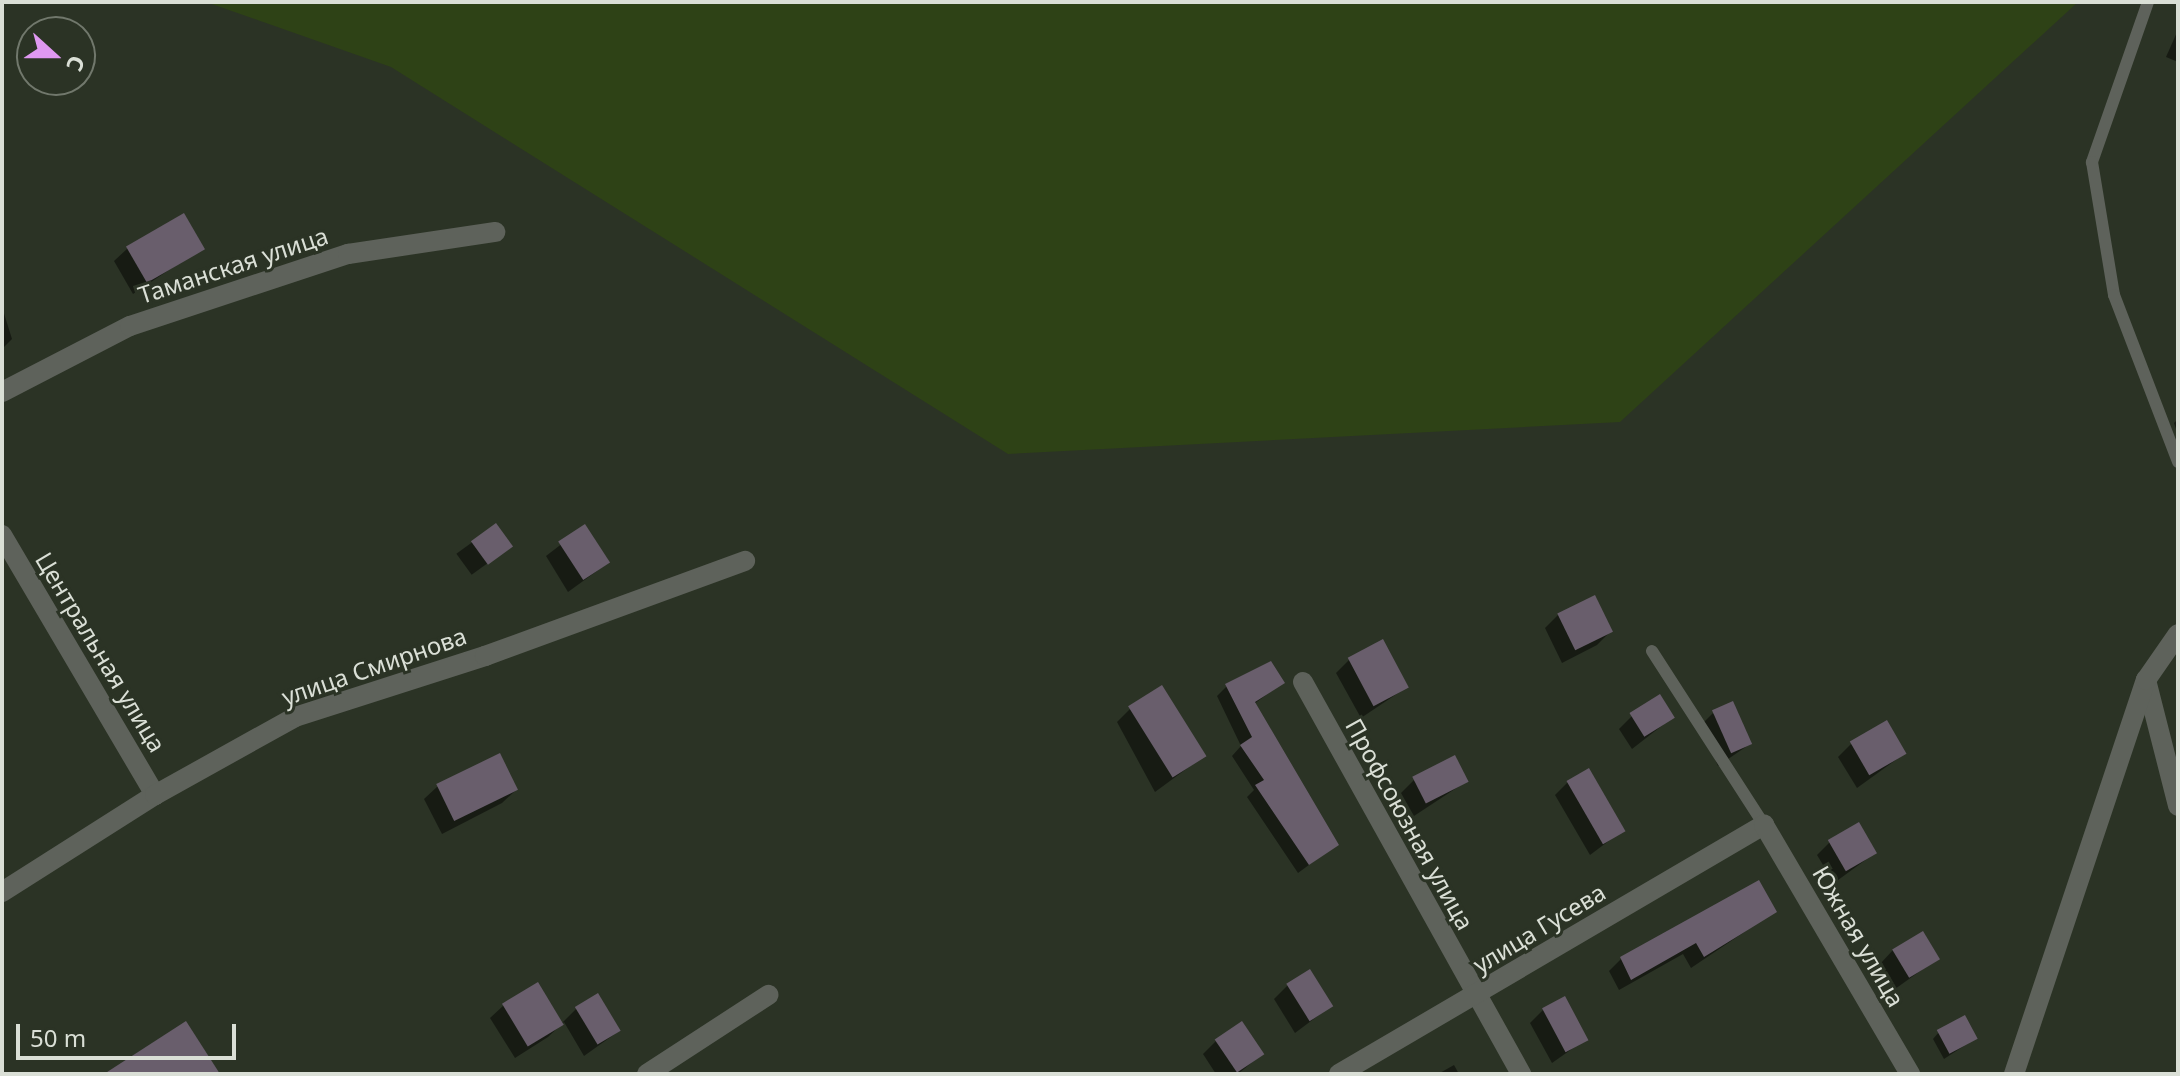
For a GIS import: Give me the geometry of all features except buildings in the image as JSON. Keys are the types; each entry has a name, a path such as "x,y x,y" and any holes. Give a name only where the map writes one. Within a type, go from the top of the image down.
{"street":[{"name":"Таманская улица","path":"2,392 130,326 348,254 495,232"},
{"name":"Центральная улица","path":"2,535 155,795"},
{"name":"улица Смирнова","path":"2,892 155,795 295,717 485,656 745,561"},
{"path":"2014,1074 2146,680 2178,634"},
{"path":"2146,680 2178,806"},
{"name":"Профсоюзная улица","path":"1303,682 1521,1074"},
{"name":"улица Гусева","path":"1339,1074 1764,825"},
{"name":"Южная улица","path":"1764,825 1910,1074"},
{"path":"647,1074 768,995"}],"lane":[{"path":"2148,2 2092,162 2114,295 2178,462"},
{"path":"1652,651 1764,825"}],"green space":[{"path":"206,2 2078,2 1620,422 1008,454 391,67"}]}
